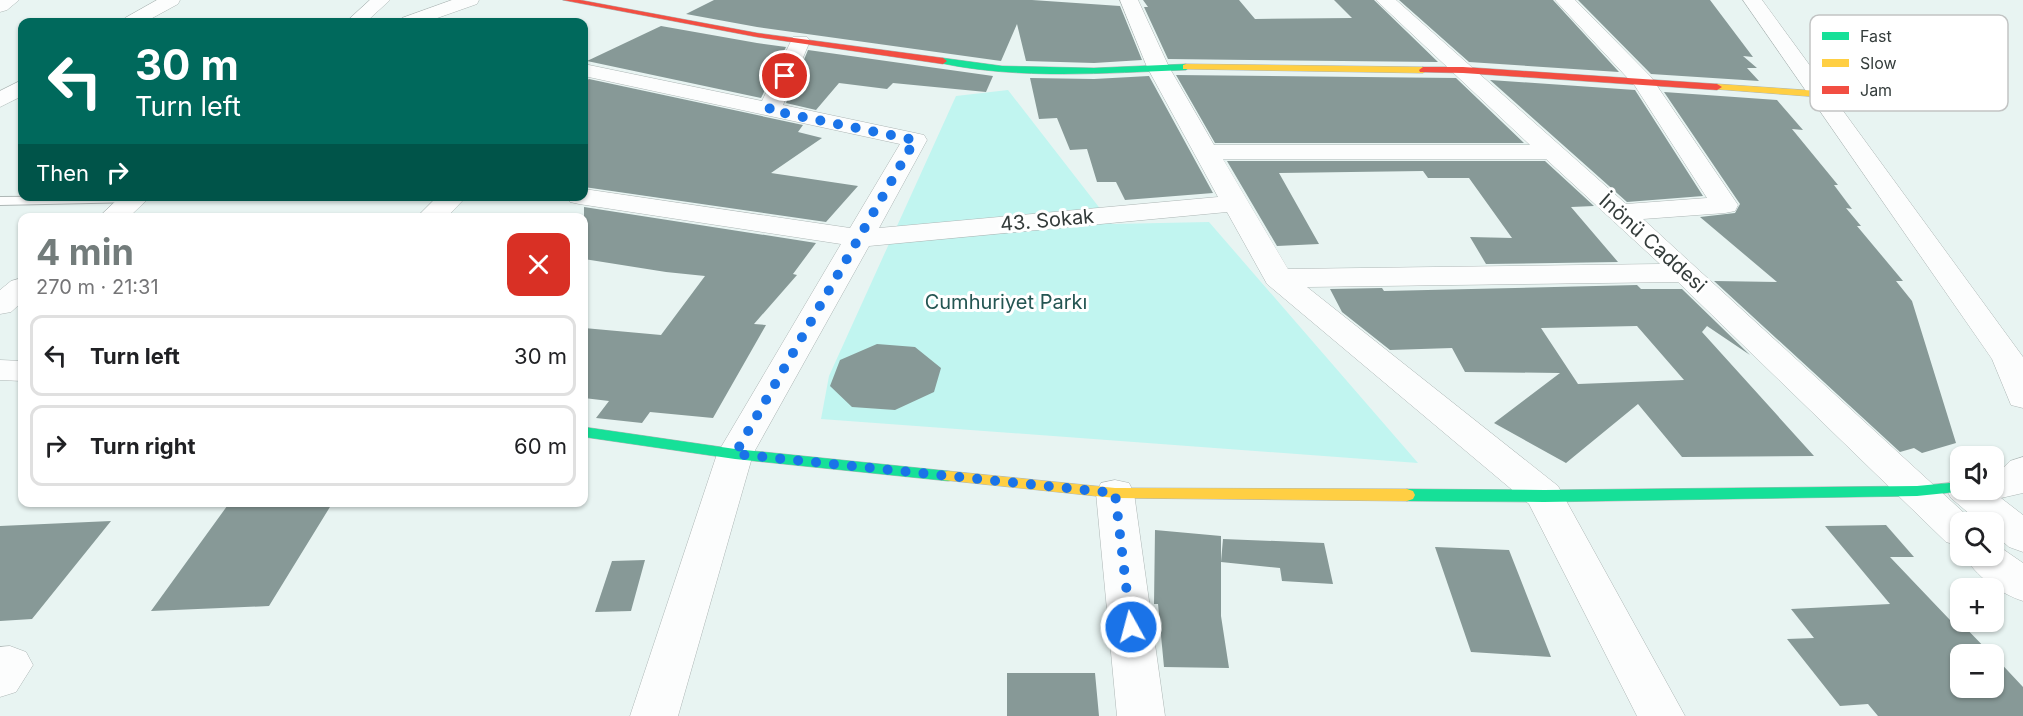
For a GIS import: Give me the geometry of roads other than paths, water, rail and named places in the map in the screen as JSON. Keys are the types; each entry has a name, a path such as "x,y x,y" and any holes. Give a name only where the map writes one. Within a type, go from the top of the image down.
{"street":[{"path":"0,6 10,0"},
{"path":"139,18 171,0"},
{"path":"361,18 381,0"},
{"path":"420,18 470,0"},
{"path":"567,0 800,41 1002,69 1094,72 1158,67 1463,70 1810,93"},
{"path":"1129,0 1158,67 1278,278 1544,496 1662,716"},
{"name":"İnönü Caddesi","path":"1385,0 1686,273 1950,522"},
{"path":"1564,0 1643,82 1725,205 1620,213"},
{"path":"1752,0 1810,81"},
{"path":"769,110 800,41"},
{"path":"589,78 769,110 915,140 735,454 654,716"},
{"path":"0,100 18,89"},
{"path":"1831,111 2008,358 2023,397"},
{"path":"1206,152 1552,152"},
{"name":"43. Sokak","path":"588,197 859,238 1236,203"},
{"path":"117,213 132,201"},
{"path":"435,213 448,201"},
{"path":"1278,278 1686,273"},
{"path":"0,305 18,290"},
{"path":"0,370 18,371"},
{"path":"588,433 735,454 1115,493 1544,496 1950,488"},
{"path":"2004,484 2010,484 2023,470"},
{"path":"1115,493 1141,716"},
{"path":"1978,500 2023,537"},
{"path":"1998,566 2023,585"},
{"path":"0,666 10,666 0,678"}],"lane":[{"path":"0,201 18,200"}],"park label":[{"name":"Cumhuriyet Parkı","path":"1006,302"}]}
